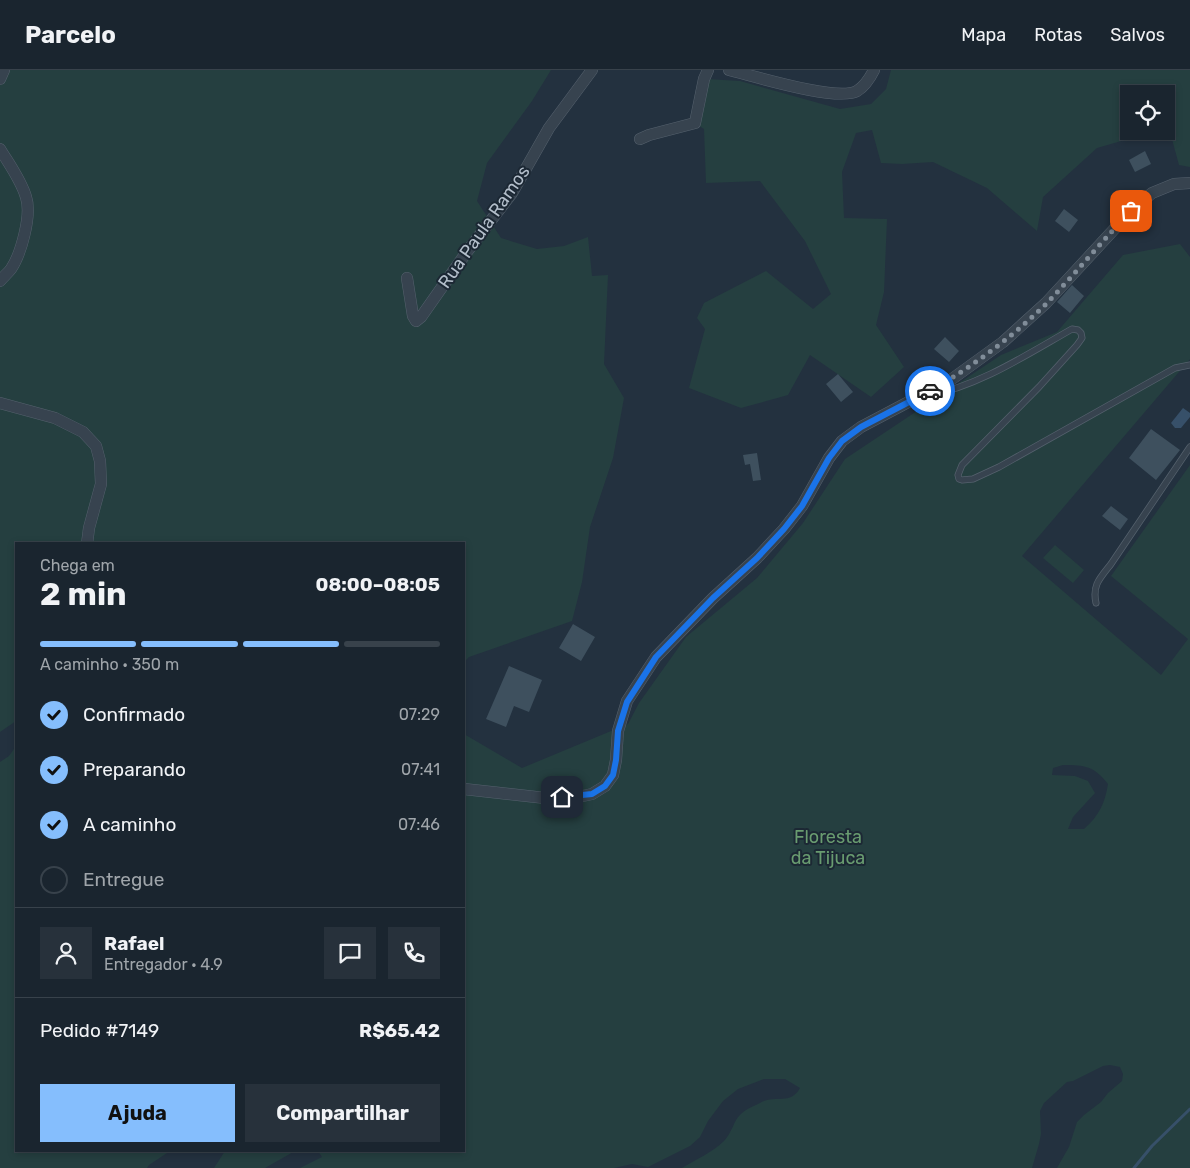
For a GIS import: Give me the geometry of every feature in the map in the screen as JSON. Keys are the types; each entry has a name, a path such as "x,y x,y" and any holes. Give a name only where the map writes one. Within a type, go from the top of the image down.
{"street":[{"path":"0,79 4,70"},
{"name":"Rua Paula Ramos","path":"407,278 413,316 416,321 421,317 466,253 512,193 549,128 592,70"},
{"path":"640,139 695,124 704,79 708,70"},
{"path":"729,70 800,87 842,94 856,92 874,70"},
{"path":"0,149 18,179 26,198 28,212 20,247 14,262 11,269 0,281"},
{"path":"465,789 545,798 578,797 592,794 605,786 613,775 618,731 627,702 656,657 784,529 802,506 829,458 842,441 861,427 952,378 1003,342 1046,303 1131,211 1152,193 1174,184 1190,183"},
{"path":"0,403 55,418 83,432 96,446 100,461 101,484 89,528 87,542"}],"lane":[{"path":"918,398 945,393 960,387 1010,364 1072,329 1078,330 1081,333 1082,338 1064,359 962,466 958,475 959,479 967,480 999,467 1175,368 1190,366"},
{"path":"1096,603 1094,594 1098,580 1111,564 1190,447"}],"green space":[{"path":"0,70 551,70 532,101 487,163 477,201 501,238 537,249 564,246 588,237 592,276 608,275 604,364 624,398 613,458 590,527 582,582 572,621 469,657 465,661 465,542 15,542 15,722 0,732"},
{"path":"891,70 1190,70 1190,167 1179,165 1172,140 1175,140 1175,85 1120,85 1120,140 1125,140 1097,148 1043,197 1037,231 987,188 933,162 881,163 872,130 856,133 842,172 844,218 887,219 884,292 876,325 904,367 871,397 810,355 788,395 741,408 689,388 705,329 697,318 704,303 766,271 813,309 831,294 805,241 760,181 706,183 704,129 696,124 707,79 740,81 840,109 871,104 886,89"},
{"name":"Floresta da Tijuca","path":"1180,244 1190,257 1190,359 1022,556 1161,675 1188,639 1111,576 1190,465 1190,1168 1057,1168 1069,1147 1077,1122 1122,1081 1123,1074 1120,1067 1110,1065 1103,1066 1073,1081 1067,1082 1044,1103 1040,1111 1041,1134 1032,1168 682,1168 720,1145 744,1111 771,1099 792,1097 800,1088 785,1079 764,1079 738,1089 723,1101 708,1121 700,1137 690,1146 648,1167 632,1164 614,1168 300,1168 322,1157 319,1152 465,1152 465,735 522,768 628,724 639,703 686,637 757,578 803,523 845,459 1001,355 1057,332 1123,255","holes":["1063,765 1083,766 1098,773 1108,784 1105,797 1094,819 1084,829 1068,829 1073,817 1095,793 1088,781 1075,776 1052,775 1053,768"]},
{"path":"1055,545 1084,570 1073,583 1043,558"},
{"path":"15,747 15,1152 168,1152 147,1168 0,1168 0,762 9,756"},
{"path":"224,1152 293,1152 265,1168 214,1168"}],"water":[{"path":"1183,408 1190,413 1190,417 1181,428 1175,428 1171,423"}],"building":[{"path":"1145,151 1151,164 1135,172 1129,160"},
{"path":"1064,209 1078,220 1069,232 1055,221"},
{"path":"1072,285 1084,296 1070,313 1057,302"},
{"path":"945,337 959,351 949,362 934,349"},
{"path":"838,374 853,392 841,402 826,384"},
{"path":"1151,429 1180,450 1156,480 1129,458"},
{"path":"757,453 761,480 753,481 750,464 745,465 743,455"},
{"path":"1111,506 1128,519 1120,530 1102,516"},
{"path":"573,624 595,637 581,661 559,648"},
{"path":"509,666 542,680 529,712 514,706 506,727 486,719"}],"waterway":[{"path":"1134,1168 1152,1146 1190,1109"}],"way so far":[{"path":"930,391 1003,342 1046,303 1131,211"}],"route":[{"path":"562,797 578,797 592,794 605,786 613,775 618,731 627,702 656,657 784,529 802,506 829,458 842,441 861,427 930,391"}]}
